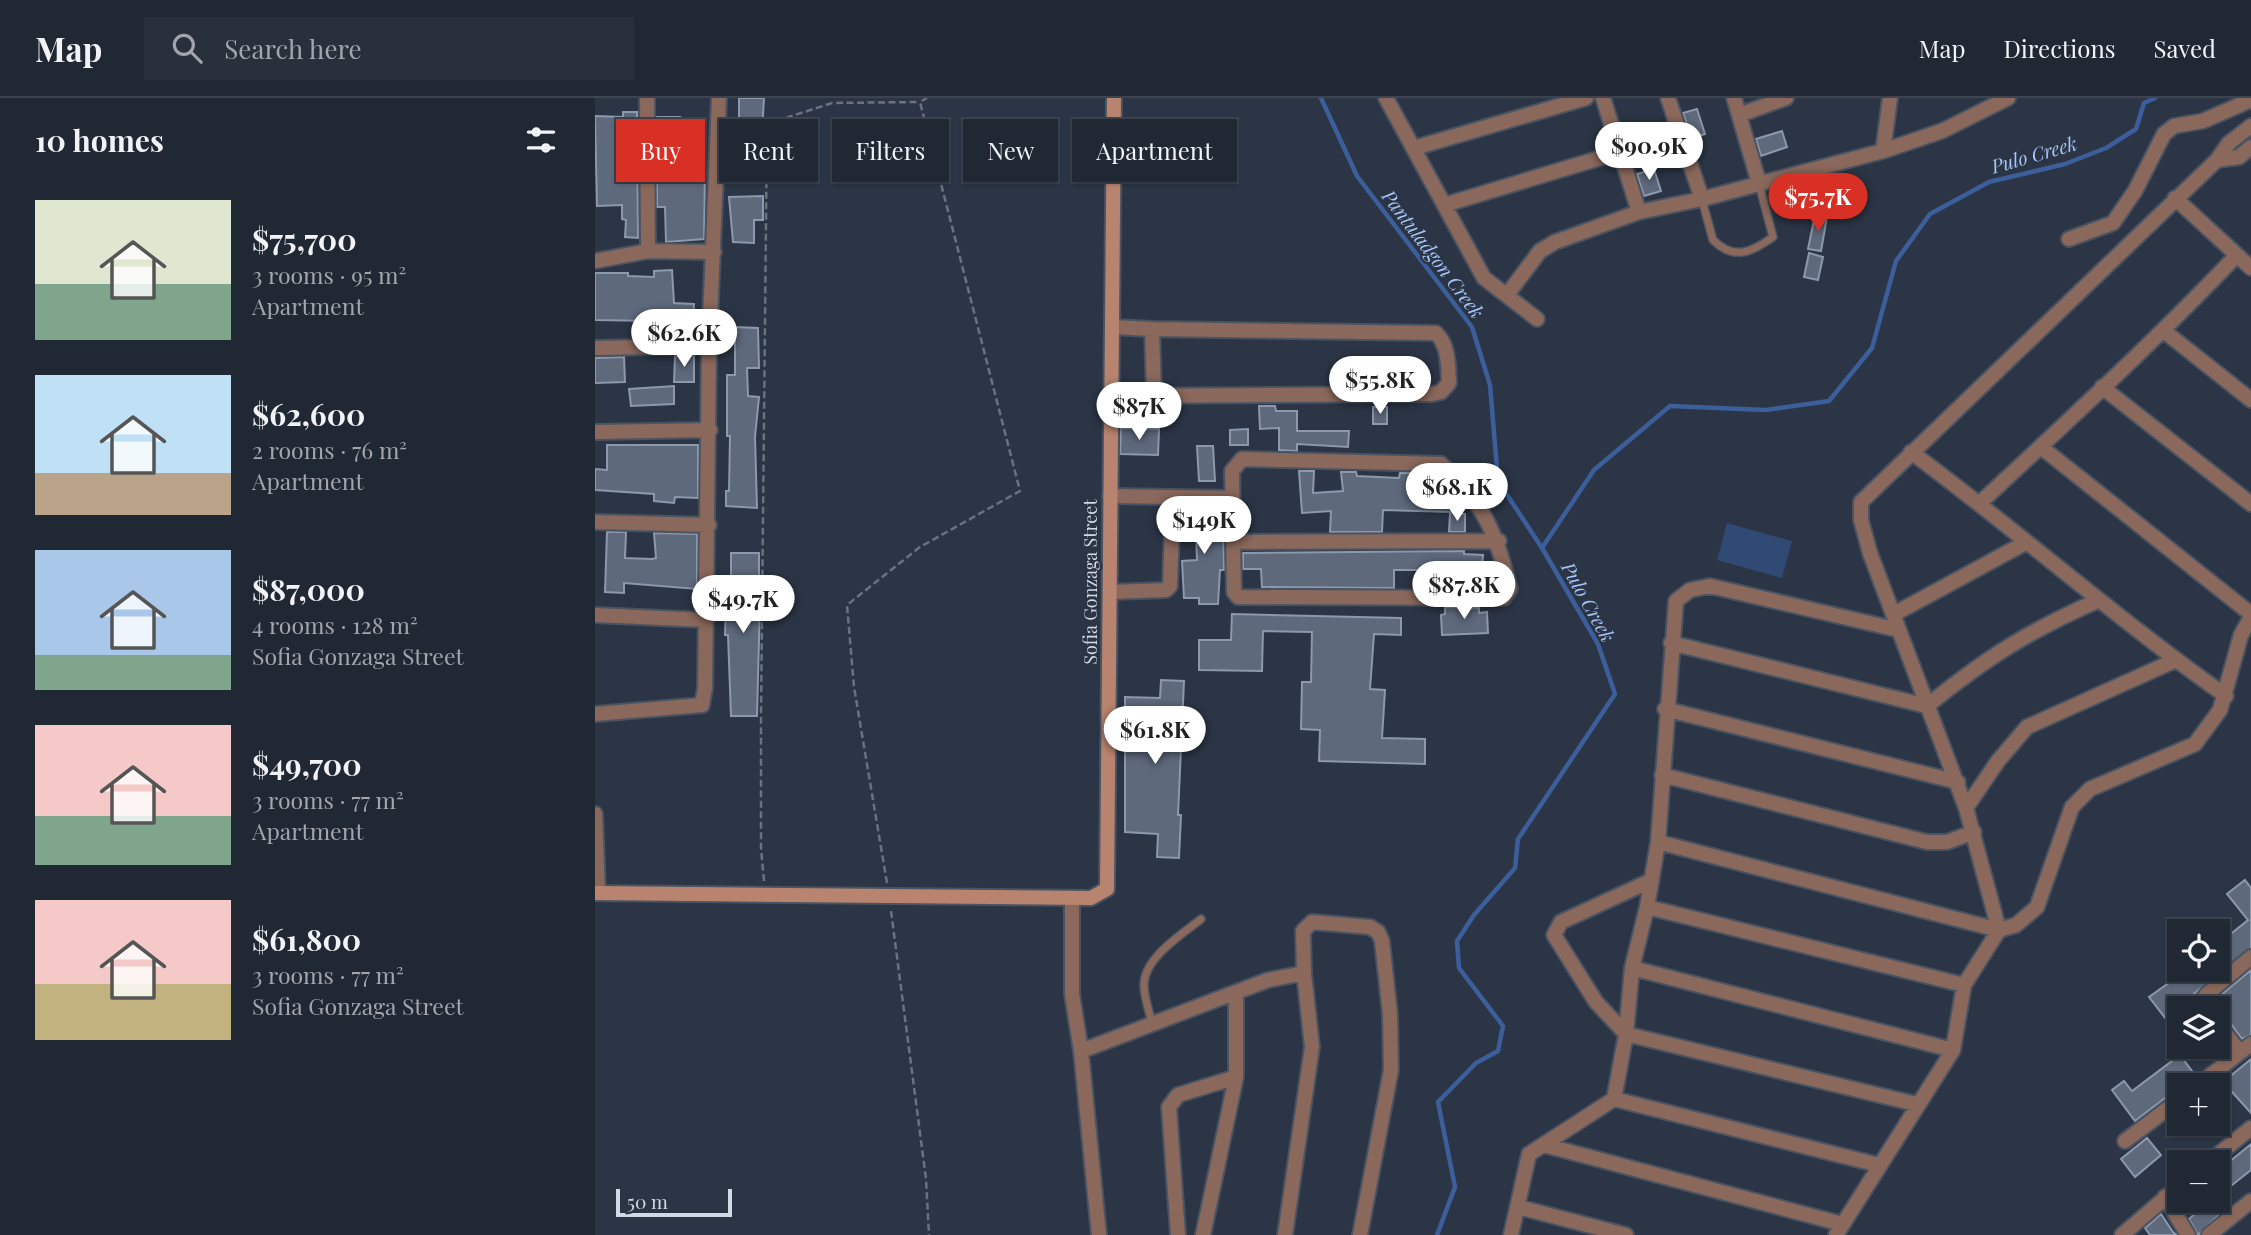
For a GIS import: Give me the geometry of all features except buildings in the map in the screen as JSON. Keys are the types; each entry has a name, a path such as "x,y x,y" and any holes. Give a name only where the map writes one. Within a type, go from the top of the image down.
{"street":[{"path":"647,98 648,251"},
{"path":"595,714 702,705 705,688 709,525 709,346 719,98"},
{"name":"Sofia Gonzaga Street","path":"596,893 1091,898 1107,889 1114,98"},
{"path":"1386,98 1484,278 1537,319"},
{"path":"1414,148 1586,98"},
{"path":"1603,98 1639,212"},
{"path":"1668,98 1702,199"},
{"path":"1734,98 1759,183"},
{"path":"1739,115 1786,98"},
{"path":"1883,152 1890,98"},
{"path":"1507,295 1545,246 1639,212 1702,199 1883,152 1942,131 2008,98"},
{"path":"2069,239 2113,223 2135,191 2164,134 2174,126 2203,121 2251,100"},
{"path":"1544,1145 1839,1230 1916,1104 1953,1050 1964,985 1999,930 1958,782 1899,630 1861,520 1861,502 2217,160 2229,143 2251,126"},
{"path":"2217,160 2239,157 2251,147"},
{"path":"1444,205 1620,152"},
{"path":"2175,198 2251,268"},
{"path":"595,261 648,251 714,251"},
{"path":"1980,503 2164,331 2236,256"},
{"path":"1112,396 1431,394 1441,392 1449,383 1444,340 1436,332 1113,327"},
{"path":"1152,329 1154,395"},
{"path":"2164,331 2251,400"},
{"path":"595,348 709,346"},
{"path":"2102,387 2251,504"},
{"path":"595,432 710,430"},
{"path":"1657,842 1999,930 2016,925 2037,907 2071,807 2090,789 2195,744 2220,710 2241,635 2251,616 2041,446"},
{"path":"1911,452 1980,503 2025,543 2176,660 2226,695"},
{"path":"1242,459 1441,464 1474,499 1499,541 1510,589 1504,598 1244,600 1234,592 1232,471 1242,459"},
{"path":"1110,496 1232,498"},
{"path":"1110,592 1165,590 1170,586 1173,499"},
{"path":"595,522 709,525"},
{"path":"1233,541 1499,541"},
{"path":"1895,614 2025,543"},
{"path":"1614,1099 1626,1034 1632,968 1647,906 1657,842 1675,601 1690,590 1710,586 1899,630"},
{"path":"1927,706 1979,663 2020,637 2099,600"},
{"path":"595,615 705,620"},
{"path":"1671,643 1927,706"},
{"path":"1966,808 1998,761 2027,727 2176,660"},
{"path":"1665,709 1958,782"},
{"path":"1662,775 1927,842 1947,842 1973,832"},
{"path":"595,814 596,893"},
{"path":"1650,881 1561,922 1554,935 1559,948 1596,1002 1626,1034 1916,1104"},
{"path":"1072,898 1072,994 1081,1051 1099,1235"},
{"path":"1647,906 1964,985"},
{"path":"1285,1235 1312,1047 1304,972 1303,931 1312,922 1370,927 1378,932 1382,940 1390,1014 1391,1070 1360,1235"},
{"path":"2205,996 2251,957"},
{"path":"1632,968 1953,1050"},
{"path":"1081,1051 1268,980 1304,972"},
{"path":"1203,1235 1236,1077 1236,992"},
{"path":"2214,1073 2246,1048 2230,1034"},
{"path":"1178,1235 1168,1107 1178,1095 1236,1077"},
{"path":"1511,1235 1529,1154 1575,1121 1614,1099 1879,1165"},
{"path":"2125,1141 2167,1109"},
{"path":"2224,1150 2251,1128"},
{"path":"2122,1235 2165,1197 2188,1235"},
{"path":"2209,1235 2251,1201"},
{"path":"1518,1207 1626,1235"}],"lane":[{"path":"1702,199 1713,240 1731,253 1752,251 1773,237 1759,183"},
{"path":"1153,1024 1143,988 1145,972 1173,941 1201,919"}],"path":[{"path":"766,894 761,848 761,716 767,124 832,103 920,102 927,98"},
{"path":"920,102 1020,491 921,547 847,605 854,687 890,898 926,1179 929,1235"}],"shaded area":[{"path":"1727,523 1792,541 1782,578 1717,560"}],"waterway":[{"name":"Pulo Creek","path":"1321,98 1357,176 1472,327 1490,385 1498,481 1542,548 1598,644 1615,694 1518,839 1515,868 1474,915 1457,941 1459,968 1503,1026 1498,1051 1476,1063 1438,1102 1455,1187 1437,1235"},
{"name":"Pulo Creek","path":"1542,548 1594,470 1670,406 1766,410 1829,401 1872,348 1896,261 1930,214 1989,182 2065,164 2106,148 2136,129 2144,103 2155,98"}],"water label":[{"name":"Pantuladgon Creek","path":"1433,254"}]}
